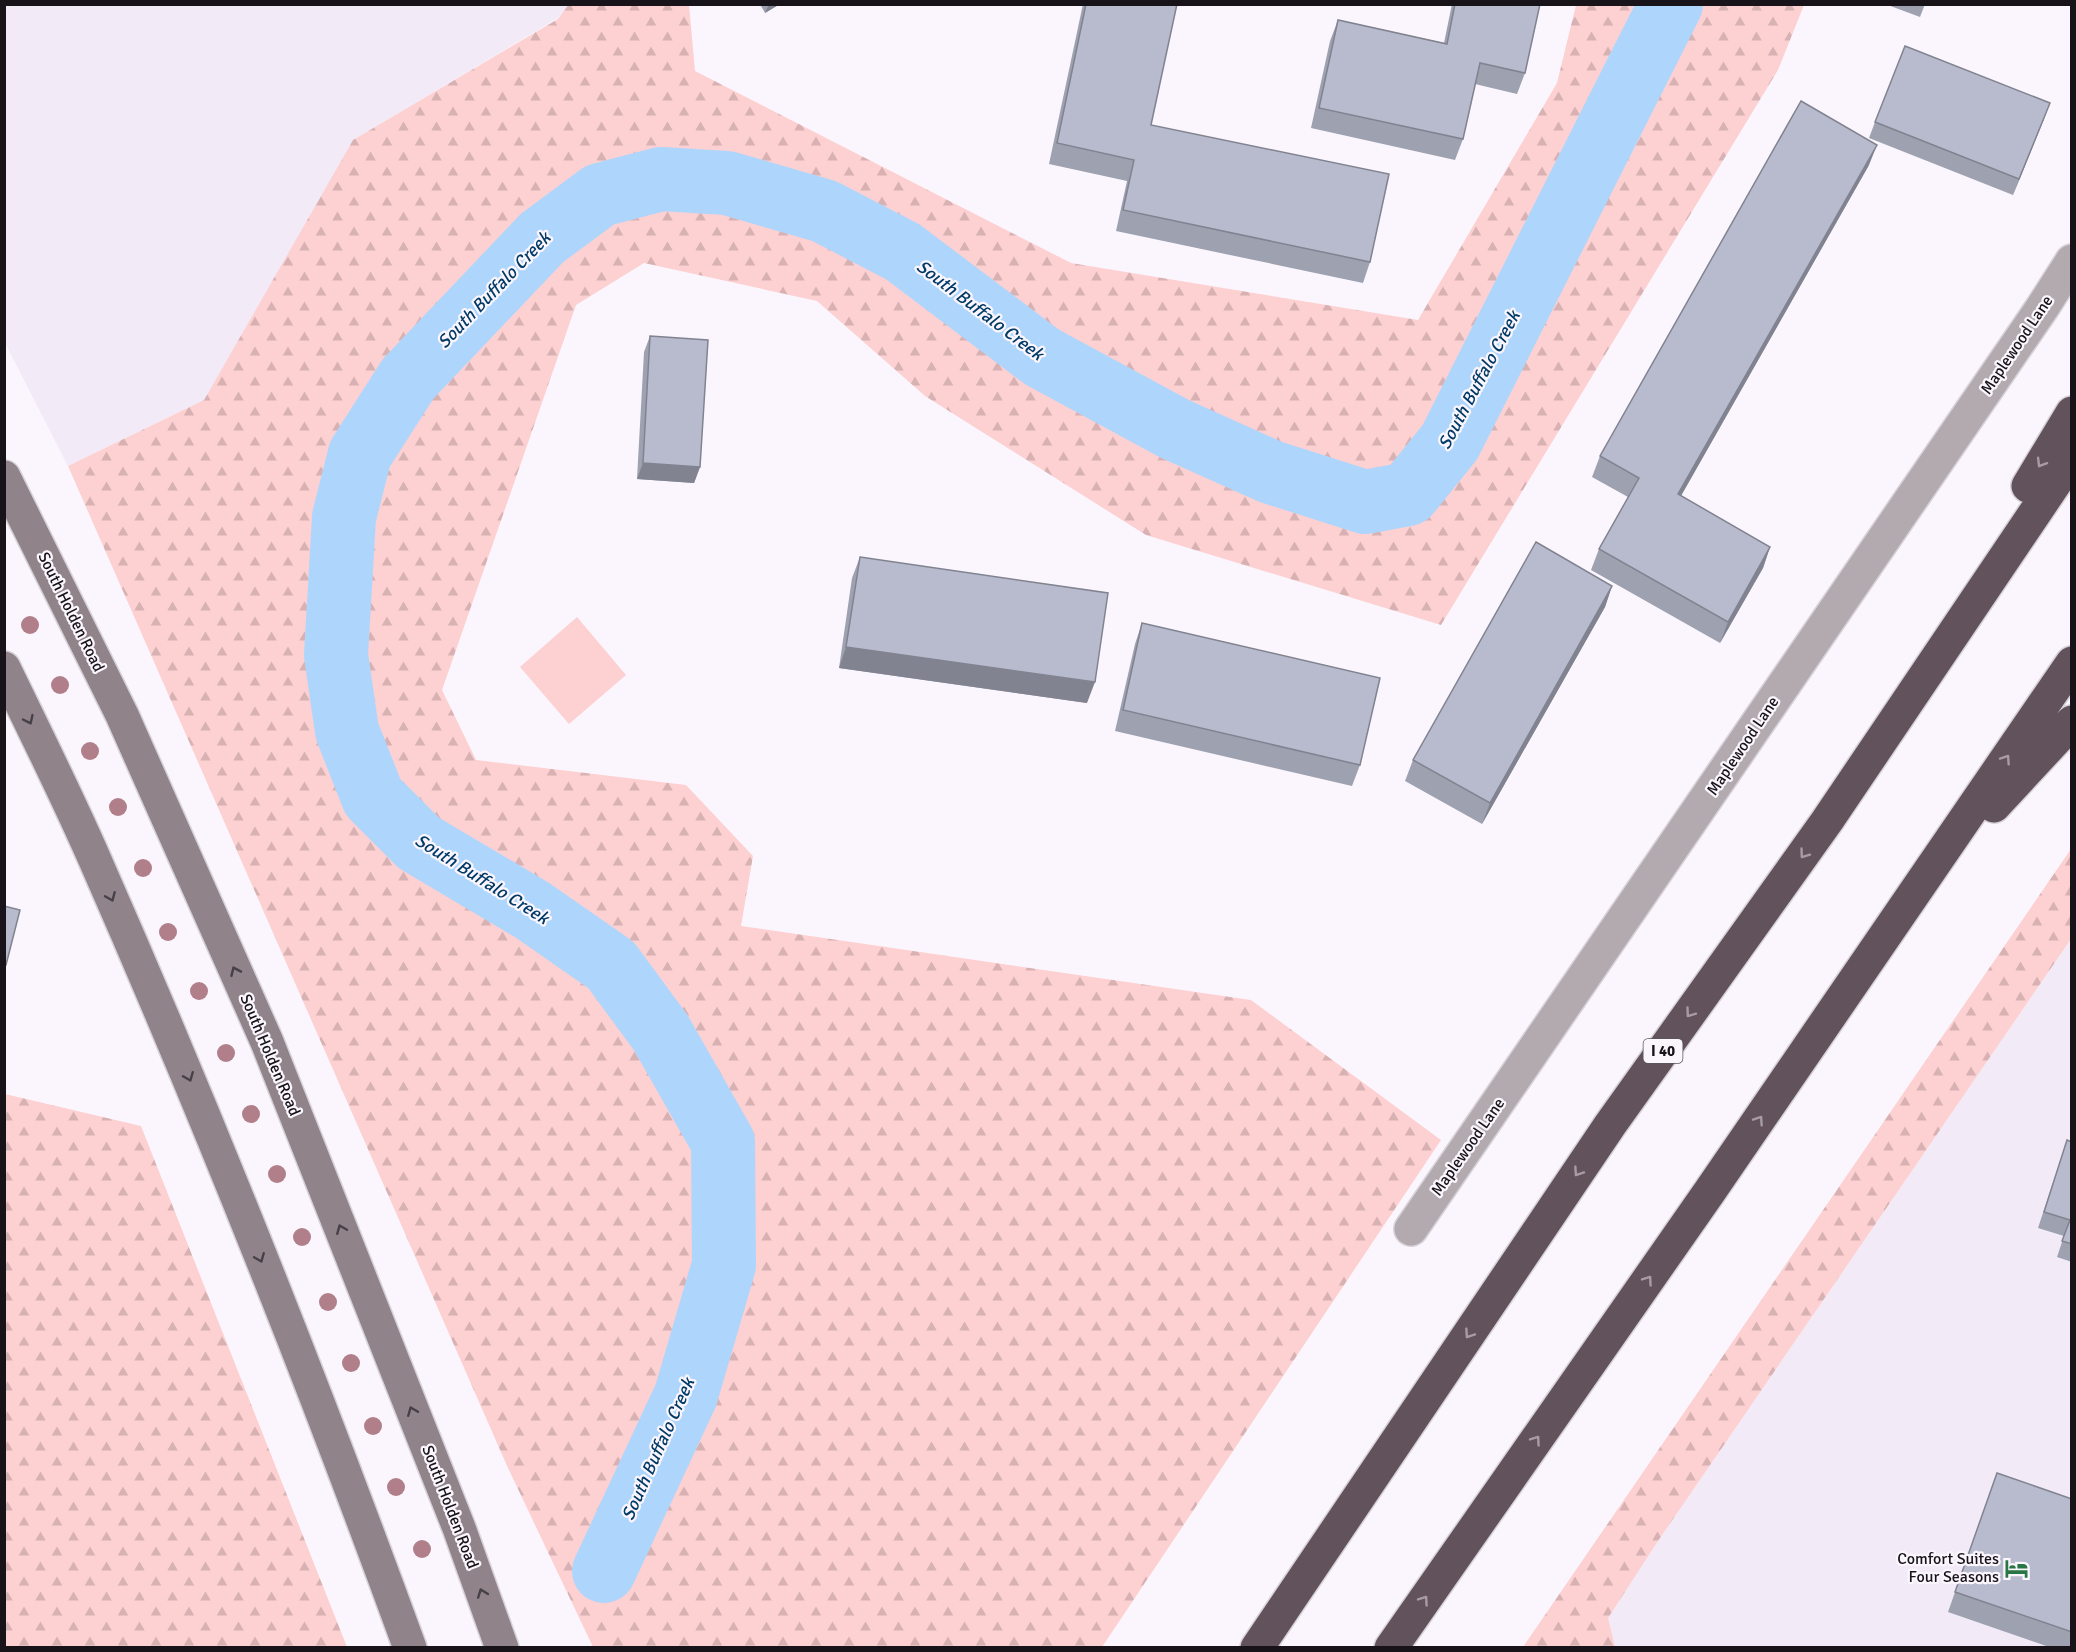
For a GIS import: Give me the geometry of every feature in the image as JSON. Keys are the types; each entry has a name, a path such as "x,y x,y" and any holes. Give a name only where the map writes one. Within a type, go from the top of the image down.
{"highway":[{"path":"1827,821 2072,412"},
{"name":"I 40","path":"1257,1647 1610,1125 1827,821 2072,458"},
{"path":"1391,1647 1703,1201 2072,663"},
{"path":"1914,894 2072,722"}],"main road":[{"name":"South Holden Road","path":"4,477 122,715 267,1042 459,1528 502,1647"},
{"path":"4,668 94,858 188,1075 357,1502 410,1647"}],"street":[{"name":"Maplewood Lane","path":"1411,1229 2009,357 2072,261"}],"shaded area":[{"path":"5,5 569,5 558,18 353,140 204,400 68,466 5,343"},
{"path":"2071,939 2071,1647 1615,1647 1607,1619 1658,1541"}],"green space":[{"path":"569,4 689,5 695,71 1071,263 1418,320 1557,83 1576,5 1804,5 1778,70 1441,625 1146,535 925,396 817,301 644,263 576,305 442,690 476,760 686,785 753,856 741,926 1251,1000 1441,1140 1102,1647 593,1647 508,1468 68,466 204,400 353,140 558,19"},
{"path":"577,617 626,675 569,724 520,667"},
{"path":"2071,849 2071,939 1658,1541 1608,1618 1615,1647 1523,1647"},
{"path":"5,1094 141,1126 347,1647 5,1647"}],"building":[{"path":"1086,4 1177,4 1151,125 1389,174 1370,262 1123,210 1134,160 1057,143"},
{"path":"1455,4 1540,4 1525,73 1480,63 1463,139 1319,108 1338,20 1447,44"},
{"path":"1905,46 2050,103 2019,179 1875,122"},
{"path":"1801,101 1877,145 1678,494 1770,547 1728,622 1599,549 1639,478 1600,456"},
{"path":"650,336 708,340 700,467 643,463"},
{"path":"1536,542 1612,586 1490,803 1413,760"},
{"path":"860,557 1108,593 1095,682 846,647"},
{"path":"1142,623 1380,678 1360,765 1123,710"},
{"path":"4,906 20,910 6,965 4,965"},
{"path":"2067,1140 2072,1142 2072,1244 2062,1241 2070,1220 2044,1212"},
{"name":"Comfort Suites Four Seasons","path":"1997,1473 2072,1499 2072,1632 1955,1592"}],"waterway":[{"name":"South Buffalo Creek","path":"604,1571 686,1395 724,1265 723,1142 661,1033 611,965 532,910 419,843 373,797 347,731 336,655 344,517 360,454 408,379 542,238 600,195 661,179 727,183 824,211 903,252 1042,357 1175,429 1271,472 1365,502 1408,494 1450,442 1671,4"}],"place":[{"name":"Comfort Suites Four Seasons","path":"2017,1568"}]}
